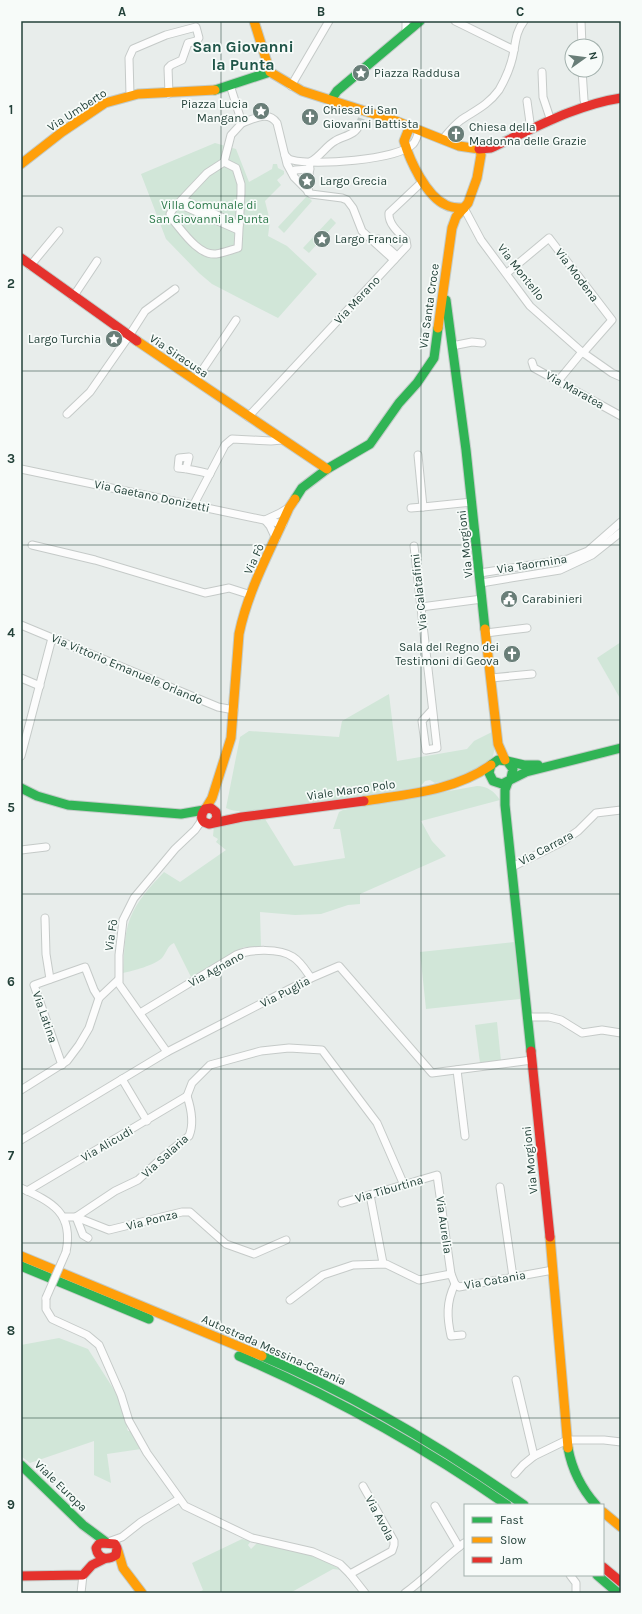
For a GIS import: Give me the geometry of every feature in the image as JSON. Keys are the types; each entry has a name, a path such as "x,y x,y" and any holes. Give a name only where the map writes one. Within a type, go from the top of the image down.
{"main road":[{"path":"254,21 270,72 291,86 364,112 408,125 444,141 463,147 480,150 490,148 586,106 601,101 621,98"},
{"path":"331,100 337,91 420,21"},
{"name":"Via Umberto","path":"21,164 62,132 105,103 130,95 201,92 230,85 270,72"},
{"path":"408,125 404,141 406,149 423,181 448,214 452,228"},
{"path":"452,228 456,217 468,203 477,178 481,155 480,150"},
{"path":"441,203 455,208 464,208"},
{"name":"Via Santa Croce","path":"417,383 434,358 446,322 444,288 452,228"},
{"name":"Via Siracusa","path":"21,258 30,266 129,336 326,469"},
{"path":"434,358 442,342 446,322"},
{"name":"Via Morgioni","path":"446,322 452,344 472,502 498,744"},
{"path":"442,342 452,344"},
{"name":"Via Fò","path":"210,809 230,738 234,710 239,634 242,620 251,595 289,508 302,488 326,469 370,444 399,404 417,383"},
{"path":"498,744 506,761 513,769 505,790 505,805"},
{"path":"498,744 489,773 505,805"},
{"path":"459,782 479,780 494,781 502,784 526,772 556,763 621,748"},
{"path":"459,782 482,772 498,760 536,766 556,763"},
{"name":"Viale Marco Polo","path":"208,822 405,795 459,782"},
{"path":"21,788 37,796 68,805 181,814 210,809 246,816"},
{"name":"Via Morgioni","path":"505,805 553,1270 566,1440 570,1463 586,1495 595,1504"},
{"path":"181,814 208,822 217,818 210,809"},
{"path":"208,822 201,814 210,809"},
{"name":"Autostrada Messina-Catania","path":"21,1256 274,1361 340,1392 414,1432 477,1472 523,1504"},
{"path":"21,1261 174,1325 313,1379"},
{"name":"Autostrada Messina-Catania","path":"21,1266 272,1370 336,1401 409,1441 471,1480 506,1504"},
{"name":"Viale Europa","path":"21,1466 83,1525"},
{"path":"604,1513 621,1528"},
{"path":"83,1525 107,1542 115,1544 123,1568 142,1593"},
{"path":"83,1525 93,1540 99,1556 123,1568"},
{"path":"92,1565 99,1544 107,1542"},
{"path":"21,1576 83,1575 92,1565 114,1557 118,1550"},
{"path":"604,1568 621,1582"},
{"path":"598,1576 618,1593"}],"street":[{"path":"291,86 329,21"},
{"path":"406,21 406,32"},
{"path":"455,21 514,50"},
{"path":"444,141 449,130 492,100 500,88 514,50 516,35 524,21"},
{"path":"581,21 582,38"},
{"path":"130,95 129,58 133,49 166,35 196,27 198,38 196,41 188,43 182,60 168,68 169,94"},
{"path":"542,72 543,97 551,121"},
{"path":"583,78 584,100 586,106"},
{"path":"230,85 242,124"},
{"path":"527,101 531,130"},
{"path":"224,162 236,168 241,184 238,248 216,254 208,254 201,251 173,220 170,214 207,173 224,162 231,135 242,124 269,116 274,118 277,123 285,155 292,174 308,192 315,196 342,198 347,200 358,219 396,258"},
{"path":"308,192 310,166 335,141 354,133 358,129 359,125"},
{"path":"292,174 295,170 310,166 377,158 406,149 413,144 419,130"},
{"path":"285,155 291,160 310,166"},
{"name":"Via Merano","path":"248,417 406,246 407,243 390,221 389,214 423,181"},
{"path":"181,202 239,228"},
{"name":"Via Montello","path":"464,208 481,240 530,306 583,353 612,373 621,377"},
{"path":"30,266 59,231"},
{"name":"Via Modena","path":"507,274 549,238 612,320 583,353"},
{"path":"73,297 98,261"},
{"path":"67,414 90,392 145,311 176,288"},
{"path":"195,381 236,320"},
{"path":"452,344 472,342 482,343"},
{"path":"558,381 583,353"},
{"name":"Via Maratea","path":"532,362 534,368 621,416"},
{"path":"194,504 225,445 232,439 271,441 282,440"},
{"path":"418,455 423,507"},
{"name":"Via Gaetano Donizetti","path":"21,469 194,504 283,524"},
{"path":"186,469 210,474"},
{"path":"411,508 472,502"},
{"path":"276,539 270,526 265,520 289,508"},
{"name":"Via Taormina","path":"480,573 568,559 588,551 621,522"},
{"name":"Via Taormina","path":"481,583 560,570 592,555 621,532"},
{"path":"32,546 95,560 205,593 229,588 251,595"},
{"name":"Via Calatafimi","path":"414,546 437,748 426,750 422,721 432,710"},
{"path":"490,571 491,581"},
{"path":"421,607 482,599"},
{"name":"Via Vittorio Emanuele Orlando","path":"21,625 218,707 234,710"},
{"path":"486,633 527,628"},
{"path":"21,756 52,638"},
{"path":"491,678 532,674"},
{"path":"21,678 40,686"},
{"name":"Via Carrara","path":"512,867 562,842 578,831 596,814 621,810"},
{"name":"Via Fò","path":"118,980 123,920 134,898 175,849 195,830 208,822"},
{"path":"21,850 46,847"},
{"path":"45,918 46,954 50,979"},
{"name":"Via Agnano","path":"140,1012 236,955 252,950 278,952 292,955 311,978"},
{"name":"Via Puglia","path":"21,1140 167,1052 311,978 339,966 432,1073 532,1060"},
{"name":"Via Latina","path":"62,1064 34,985 85,967 94,990 99,998"},
{"path":"21,1090 67,1061 80,1045 89,1028 99,998 118,980 119,984 167,1052"},
{"path":"528,1017 561,1020 582,1033 602,1030 621,1033"},
{"path":"187,1096 192,1083 210,1065 261,1051 289,1048 322,1050 377,1123 404,1185"},
{"path":"456,1070 464,1136"},
{"path":"122,1079 147,1121"},
{"name":"Via Alicudi","path":"24,1189 147,1121 187,1096"},
{"name":"Via Salaria","path":"64,1218 76,1217 115,1191 138,1180 189,1136 191,1131 191,1108 187,1096"},
{"name":"Via Tiburtina","path":"342,1203 437,1175"},
{"name":"Via Aurelia","path":"437,1175 451,1274"},
{"path":"500,1187 513,1277"},
{"path":"24,1189 54,1205 64,1218 68,1232 66,1252 46,1298 46,1309 52,1319 87,1335 94,1340 102,1351 112,1371 129,1421 147,1453 179,1499 185,1506 199,1514 252,1538 313,1552 340,1564 365,1593"},
{"path":"370,1195 383,1263"},
{"name":"Via Ponza","path":"76,1217 109,1230 182,1212 190,1212 226,1244 254,1254 286,1240"},
{"path":"76,1217 83,1235 88,1238"},
{"name":"Via Catania","path":"290,1300 323,1275 353,1265 383,1263 419,1280 451,1274 455,1284 459,1287 553,1270"},
{"path":"455,1284 451,1294 447,1318 451,1336 462,1335"},
{"path":"516,1380 534,1456"},
{"path":"515,1474 522,1465 534,1456 566,1440 604,1440 621,1442"},
{"name":"Via Avola","path":"350,1574 392,1551 394,1545 394,1541 363,1486"},
{"path":"107,1542 116,1540 130,1532 141,1522 179,1499"},
{"path":"405,1593 420,1582 462,1545 434,1506"},
{"path":"118,1550 130,1532"},
{"path":"81,1593 83,1575"},
{"path":"571,1576 576,1583 576,1593"}],"green space":[{"name":"Villa Comunale di San Giovanni la Punta","path":"215,143 236,149 249,182 272,169 273,164 277,164 278,168 284,171 284,174 277,180 281,185 265,201 270,221 268,236 287,246 317,274 278,318 212,284 199,273 166,239 141,174"},
{"path":"307,196 312,201 284,233 278,227"},
{"path":"331,218 336,223 309,253 303,248"},
{"path":"621,642 621,700 597,658"},
{"path":"389,694 397,761 467,749 474,741 494,731 495,747 492,760 473,774 435,783 430,780 425,781 420,787 259,810 237,811 226,808 240,737 249,731 339,737 342,721"},
{"path":"477,786 490,790 500,800 421,821 432,841 446,856 360,894 360,904 348,905 321,914 295,915 260,912 261,947 244,947 191,977 174,943 159,961 123,973 127,929 129,921 137,905 164,872 180,882 226,850 216,842 218,839 213,836 214,826 265,819 294,866 345,858 340,829 333,829 339,812 343,810"},
{"path":"514,942 520,999 426,1009 420,952"},
{"path":"497,1022 501,1061 480,1063 475,1025"},
{"path":"59,1338 88,1349 118,1396 128,1426 128,1431 131,1431 141,1449 107,1454 111,1483 94,1475 94,1441 30,1463 21,1456 21,1345"},
{"path":"242,1539 251,1541 248,1545 251,1549 258,1542 311,1556 331,1564 341,1570 333,1569 290,1593 197,1593 203,1590 192,1563"}],"tunnel":[{"path":"359,125 363,114"}],"traffic: fast":[{"path":"331,100 337,91 420,21"},
{"path":"215,90 270,72"},
{"path":"446,300 466,450 485,629"},
{"path":"295,499 302,488 327,469 370,444 399,403 417,383 434,358 438,328"},
{"path":"511,778 513,769 507,761 498,760 491,765 489,773 493,781 502,784 526,772 621,748"},
{"path":"507,761 524,765 538,765"},
{"path":"508,782 505,790 505,805 531,1051"},
{"path":"21,788 37,796 68,805 181,814 204,810"},
{"path":"21,1266 149,1319"},
{"path":"239,1356 309,1388 377,1424 443,1463 506,1504"},
{"path":"262,1356 297,1371 397,1423 523,1504"},
{"path":"568,1448 572,1464 578,1478 595,1504"},
{"path":"21,1465 83,1525 106,1542"},
{"path":"598,1576 618,1593"}],"traffic: slow":[{"path":"254,21 270,72 302,91 396,121 459,146 479,149"},
{"path":"21,164 62,132 105,103 138,94 215,90"},
{"path":"410,126 404,141 410,158 420,177 432,194 446,205 464,208"},
{"path":"438,328 452,228 456,217 468,203 477,178 481,155 480,150"},
{"path":"137,341 327,469"},
{"path":"206,808 212,798 231,738 239,634 243,618 254,586 289,508 295,499"},
{"path":"485,629 498,744 505,760"},
{"path":"364,801 446,786 462,781 491,765"},
{"path":"550,1237 568,1448"},
{"path":"21,1256 262,1356"},
{"path":"604,1513 621,1527"},
{"path":"118,1551 123,1568 142,1593"}],"traffic: jam":[{"path":"479,149 491,148 538,126 587,106 621,98"},
{"path":"21,258 137,341"},
{"path":"213,823 217,818 216,812 211,808 205,809 202,814 202,819 204,822 209,824 242,817 364,801"},
{"path":"531,1051 550,1237"},
{"path":"102,1543 115,1544 117,1548 116,1555 109,1558 101,1557 96,1548 102,1543"},
{"path":"21,1576 83,1575 92,1565 104,1559"},
{"path":"604,1568 621,1582"}],"place":[{"name":"Piazza Raddusa","path":"361,73"},
{"name":"Piazza Lucia Mangano","path":"261,111"},
{"name":"Chiesa di San Giovanni Battista","path":"310,117"},
{"name":"Chiesa della Madonna delle Grazie","path":"456,134"},
{"name":"Largo Grecia","path":"307,181"},
{"name":"Largo Francia","path":"322,239"},
{"name":"Largo Turchia","path":"114,339"},
{"name":"Carabinieri","path":"509,599"},
{"name":"Sala del Regno dei Testimoni di Geova","path":"512,654"}],"district":[{"name":"San Giovanni la Punta","path":"243,55"}]}
